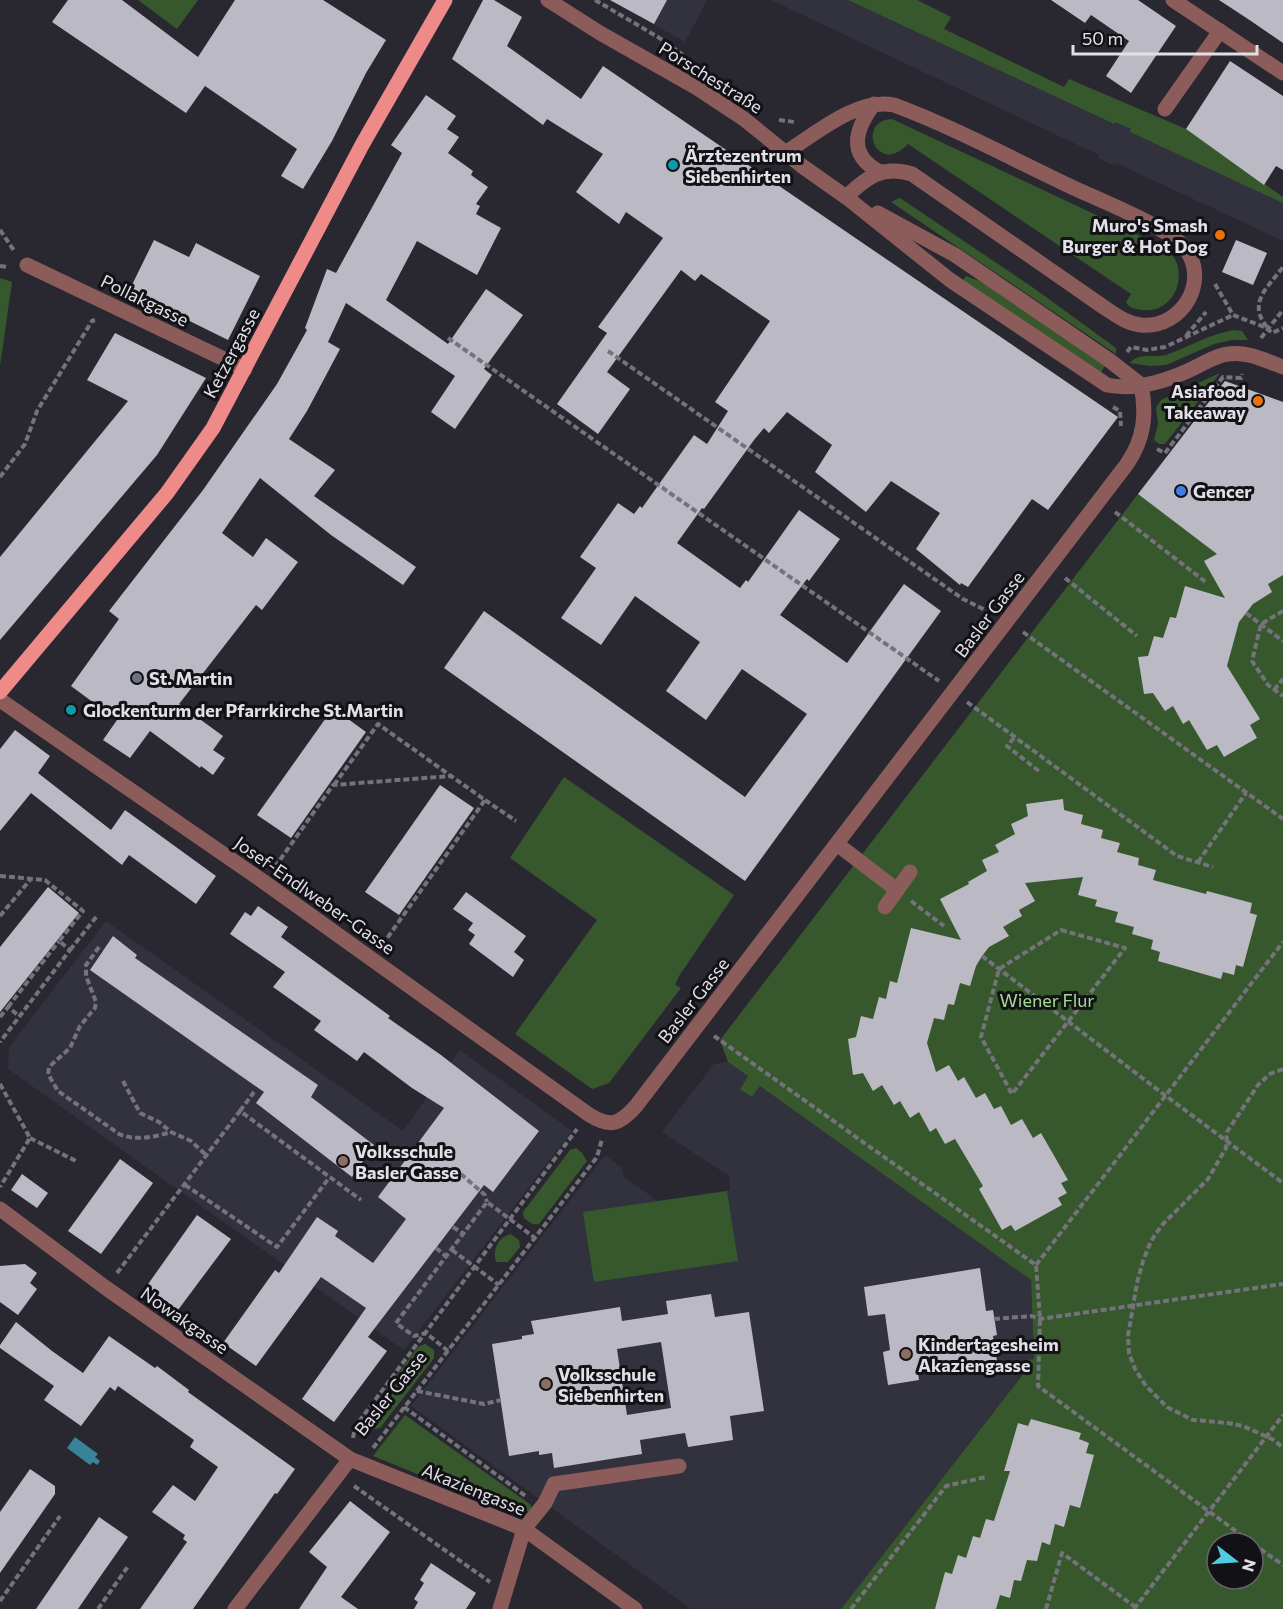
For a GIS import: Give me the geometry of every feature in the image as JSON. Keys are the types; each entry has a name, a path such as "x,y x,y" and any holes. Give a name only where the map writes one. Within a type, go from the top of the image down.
{"main road":[{"name":"Ketzergasse","path":"0,692 167,493 213,428 362,145 445,0"}],"street":[{"name":"Porschestraße","path":"548,0 600,33 697,88 744,119 950,280 1107,385"},
{"path":"1173,0 1283,73"},
{"path":"1165,109 1220,31"},
{"path":"874,104 860,125 857,144 867,164 880,172"},
{"path":"785,153 845,116 874,104 903,108 1173,237 1185,248 1192,262 1194,278 1192,293 1179,313 1166,321 1150,326 1127,321 1056,275 919,177 896,170 880,172 865,179 846,197"},
{"name":"Porschestraße","path":"846,197 955,255 1141,385"},
{"name":"Pollakgasse","path":"27,265 245,369"},
{"path":"1107,385 1125,387 1172,378 1220,356 1241,354 1283,367"},
{"name":"Basler Gasse","path":"605,1124 613,1124 627,1116 1128,464 1140,440 1144,420 1141,385"},
{"name":"Josef-Endlweber-Gasse","path":"0,700 264,882 605,1124"},
{"path":"837,844 897,890"},
{"path":"885,907 910,872"},
{"name":"Nowakgasse","path":"0,1209 106,1288 350,1459"},
{"name":"Basler Gasse","path":"235,1609 350,1459"},
{"name":"Akaziengasse","path":"350,1459 524,1529 635,1609"},
{"path":"500,1609 524,1529 555,1484 679,1466"}],"path":[{"path":"1283,267 1263,294 1258,305 1261,318 1272,333 1283,328"},
{"path":"1215,284 1233,315 1268,328"},
{"path":"0,477 25,444 37,411 92,321 117,308"},
{"path":"1268,328 1283,310"},
{"path":"1118,367 1131,347 1147,350 1165,347 1233,315"},
{"path":"448,338 923,668 1014,738 1177,855 1213,867"},
{"path":"608,351 963,599 1008,621 1283,819"},
{"path":"1107,385 1099,397 1120,411 1121,429 1165,453 1223,376 1241,378 1250,356"},
{"path":"1101,501 1207,583"},
{"path":"1050,567 1137,636"},
{"path":"1283,611 1261,624 1252,661 1268,685 1283,696"},
{"path":"1246,613 1283,641"},
{"path":"1274,690 1283,679"},
{"path":"264,882 378,724 516,821"},
{"path":"1014,738 1007,746 1040,772"},
{"path":"333,785 451,776"},
{"path":"1198,862 1246,793"},
{"path":"372,959 485,800"},
{"path":"0,876 45,880 83,911 0,1017"},
{"path":"0,916 30,880"},
{"path":"897,890 944,926"},
{"path":"0,1042 97,916"},
{"path":"1061,930 1125,948 1069,1022 1012,1094 981,1037 999,969 1061,930"},
{"path":"59,941 70,950"},
{"path":"1236,1531 1038,1386 1040,1319 1036,1265 1283,942"},
{"path":"99,947 86,965 86,976 96,1002 95,1008 80,1026 70,1048 49,1067 48,1074 58,1091 119,1134 128,1138 157,1136 171,1132"},
{"path":"982,956 1283,1183"},
{"path":"8,1007 19,1016"},
{"path":"698,1025 1036,1265"},
{"path":"1283,1069 1270,1074 1258,1084 1227,1132 1226,1148 1208,1179 1162,1225 1151,1241 1143,1261 1132,1306 1128,1336 1129,1353 1140,1377 1161,1402 1172,1411 1201,1421 1235,1424 1266,1436 1283,1448"},
{"path":"123,1081 140,1113 191,1141 207,1156"},
{"path":"0,1084 30,1138 76,1161"},
{"path":"106,1288 254,1092"},
{"path":"240,1112 361,1200"},
{"path":"350,1459 355,1427 588,1114"},
{"name":"Basler Gasse","path":"350,1459 371,1450 597,1157 605,1124"},
{"path":"0,1187 30,1138"},
{"path":"454,1168 485,1194 487,1202 535,1238"},
{"path":"184,1185 277,1247 329,1178"},
{"path":"426,1333 414,1336 396,1323 487,1202"},
{"path":"453,1227 464,1234"},
{"path":"436,1248 447,1257"},
{"path":"452,1250 498,1285"},
{"path":"994,1319 1032,1316 1040,1319 1283,1284"},
{"path":"426,1333 448,1351"},
{"path":"417,1391 484,1404 501,1400"},
{"path":"404,1407 541,1507"},
{"path":"1046,1609 1062,1553 1136,1608 1283,1415"},
{"path":"338,1475 505,1592"},
{"path":"851,1609 946,1486 986,1477"},
{"path":"0,1601 60,1516"},
{"path":"1265,1552 1283,1565"},
{"path":"98,1609 129,1565"}],"shaded area":[{"path":"610,0 707,0 685,42"},
{"path":"771,0 848,0 1113,124 1115,122 1131,129 1131,132 1283,203 1283,241 1116,163 1115,166 1098,158 1099,155"},
{"name":"Volksschule Basler Gasse","path":"106,921 403,1131 460,1050 572,1131 404,1350 8,1069 9,1047"},
{"path":"728,1062 748,1076 740,1088 752,1097 760,1086 1031,1280 1034,1359 1027,1360 1027,1368 841,1609 691,1609 411,1406 605,1155 622,1168 624,1177 658,1201 730,1190 729,1176 662,1132 714,1064"}],"green space":[{"path":"138,0 198,0 177,29"},
{"path":"848,0 917,0 951,17 944,29 1064,87 1069,79 1186,129 1283,197 1283,203 1130,132 1131,129 1115,122 1114,124"},
{"path":"892,119 1164,247 1173,256 1178,267 1179,278 1176,290 1161,306 1150,310 1131,307 1126,302 1131,294 908,144 897,152 887,154 880,151 874,145 875,128 881,122"},
{"path":"900,198 1035,289 1116,348 1116,354 891,202"},
{"path":"966,276 985,283 1105,366 1100,374 962,281"},
{"path":"0,278 12,282 0,366"},
{"path":"1234,330 1242,331 1248,340 1232,340 1214,344 1166,365 1150,366 1130,363 1142,356 1166,355"},
{"path":"1220,373 1165,444 1159,444 1154,440 1158,424 1156,408 1161,400"},
{"name":"Wiener Flur","path":"1283,491 1283,1609 841,1609 1027,1369 1027,1360 1034,1359 1031,1280 760,1086 752,1097 740,1089 748,1076 728,1062 720,1040 1138,494"},
{"path":"564,777 734,895 679,976 675,985 681,988 609,1083 592,1089 515,1034 597,920 510,858"},
{"path":"576,1148 587,1161 539,1224 529,1222 524,1218 523,1212 570,1150"},
{"path":"727,1191 738,1261 594,1282 583,1212"},
{"path":"511,1234 519,1240 520,1247 508,1262 496,1262 495,1253 499,1241"},
{"path":"425,1344 434,1350 434,1358 380,1428 371,1430 365,1425 365,1419 418,1347"},
{"path":"405,1415 531,1505 531,1513 441,1471 427,1478 373,1456"}],"water":[{"path":"75,1437 98,1454 95,1457 100,1461 97,1465 93,1462 90,1465 67,1448"}],"building":[{"path":"68,0 122,0 198,57 235,0 323,0 386,40 366,73 332,141 303,189 281,176 297,149 205,86 186,113 52,22"},
{"path":"483,0 494,0 522,17 507,46 581,99 603,66 1118,417 1048,510 1032,499 968,587 961,583 960,585 916,549 940,513 891,481 866,512 815,472 832,445 787,412 769,433 764,428 754,440 677,543 740,588 746,580 748,582 799,510 840,539 780,615 847,663 904,584 941,611 745,881 444,668 484,611 745,797 807,714 742,669 706,720 666,691 700,642 635,596 601,645 561,618 596,568 580,557 618,503 634,514 640,506 642,508 694,435 707,444 728,411 715,402 770,321 701,274 695,281 681,270 607,372 630,389 598,434 557,404 607,333 598,327 663,238 626,212 619,224 576,192 603,154 547,119 543,125 452,59"},
{"path":"610,0 667,0 654,24"},
{"path":"1051,0 1138,0 1176,26 1131,93 1106,76 1129,41 1091,15 1085,23"},
{"path":"1219,0 1283,0 1283,43 1251,21"},
{"path":"1230,61 1283,96 1283,170 1276,166 1264,185 1186,129"},
{"path":"426,95 456,116 447,129 459,137 448,153 473,171 471,175 488,187 476,204 480,206 476,214 501,228 477,275 417,241 386,300 448,344 486,289 523,315 484,369 492,375 455,429 431,412 455,376 346,303 328,342 340,349 307,411 289,439 335,470 314,496 416,567 403,585 331,535 260,478 222,533 253,557 266,538 298,562 262,610 256,605 179,704 223,736 213,750 225,758 213,775 150,731 130,758 103,740 117,720 71,686 119,619 109,611 203,490 277,384 307,330 305,328 327,269 336,273 402,153 391,145"},
{"path":"154,240 189,257 196,243 260,276 228,340 129,291"},
{"path":"1236,240 1267,253 1253,285 1222,272"},
{"path":"115,333 206,378 157,455 0,640 0,557 128,401 87,380"},
{"path":"1225,381 1283,402 1283,575 1268,584 1272,592 1253,604 1239,622 1227,666 1260,719 1250,725 1257,738 1224,757 1217,745 1207,750 1189,720 1183,724 1173,706 1165,711 1153,693 1144,694 1138,657 1148,656 1154,636 1163,638 1170,617 1176,618 1185,586 1225,598 1204,561 1217,554 1138,494"},
{"path":"333,708 366,732 291,838 257,815"},
{"path":"15,730 50,756 38,773 111,830 125,810 216,876 196,904 129,855 122,865 31,793 0,831 0,749"},
{"path":"440,785 474,808 399,915 365,892"},
{"path":"1063,799 1064,810 1083,815 1081,824 1103,830 1101,838 1120,843 1117,852 1139,858 1138,865 1156,870 1153,880 1252,903 1250,913 1257,915 1243,967 1236,965 1234,975 1223,972 1221,979 1158,961 1160,952 1151,949 1153,940 1132,934 1134,927 1115,922 1118,912 1095,906 1097,900 1078,895 1083,877 1025,883 1035,901 1019,910 1022,916 1003,927 1009,936 989,947 976,966 970,986 960,983 954,1005 948,1004 944,1020 934,1018 927,1043 936,1072 949,1065 958,1081 964,1077 976,1098 985,1093 994,1109 1001,1106 1011,1125 1022,1119 1033,1138 1041,1133 1068,1180 1061,1183 1067,1193 1058,1198 1062,1205 1015,1231 1011,1225 1002,1230 979,1189 983,1186 955,1139 945,1144 936,1128 930,1132 919,1112 910,1118 900,1101 894,1105 882,1085 873,1091 863,1073 853,1075 848,1039 856,1037 861,1016 873,1019 879,997 886,999 890,981 897,983 911,928 961,940 940,899 969,884 968,882 987,871 982,860 999,852 995,845 1015,834 1011,824 1028,816 1026,804"},
{"path":"48,887 79,913 0,1012 0,947"},
{"path":"466,892 526,936 514,952 524,960 513,977 469,944 475,935 468,930 473,923 453,909"},
{"path":"258,906 288,927 281,937 390,1016 388,1018 441,1055 539,1131 493,1192 484,1185 368,1337 387,1351 334,1422 302,1399 366,1308 321,1277 256,1366 223,1343 275,1270 279,1273 317,1217 338,1231 335,1236 373,1263 406,1219 378,1197 444,1108 412,1088 364,1052 357,1061 314,1030 321,1021 273,987 285,972 230,934 245,912 251,916"},
{"path":"113,936 137,955 135,958 318,1085 311,1097 374,1145 352,1177 256,1103 264,1092 90,970"},
{"path":"120,1159 153,1183 101,1254 68,1231"},
{"path":"22,1174 48,1193 37,1208 11,1190"},
{"path":"197,1215 231,1239 178,1310 146,1287"},
{"path":"25,1264 37,1273 30,1283 37,1289 18,1315 0,1302 0,1266"},
{"path":"980,1268 986,1311 993,1310 997,1335 993,1336 998,1367 966,1372 965,1364 918,1372 919,1380 888,1385 883,1352 890,1350 885,1314 868,1316 864,1287"},
{"path":"711,1294 715,1317 749,1312 764,1411 730,1416 733,1440 688,1447 685,1433 640,1440 642,1454 554,1468 552,1453 539,1455 539,1451 509,1456 492,1344 522,1339 522,1336 534,1334 531,1321 620,1307 622,1321 668,1314 666,1301","holes":["661,1342 671,1408 627,1415 617,1349"]},
{"path":"16,1322 83,1373 109,1336 155,1368 157,1366 189,1390 188,1392 295,1469 277,1494 275,1493 193,1609 140,1609 187,1542 183,1539 185,1535 152,1512 173,1485 195,1501 218,1467 190,1447 194,1440 118,1386 115,1391 110,1387 81,1426 44,1400 54,1386 0,1348"},
{"path":"1031,1419 1081,1433 1079,1439 1089,1443 1086,1453 1094,1455 1080,1508 1070,1505 1064,1527 1055,1524 1050,1545 1042,1542 1037,1561 1027,1560 1021,1581 1014,1580 1010,1598 1000,1595 996,1609 935,1609 945,1572 952,1574 958,1555 966,1558 973,1536 980,1538 986,1519 994,1521 1010,1471 1004,1471 1018,1423 1028,1426"},
{"path":"30,1469 55,1486 55,1494 0,1573 0,1512"},
{"path":"350,1501 390,1532 341,1597 358,1609 299,1609 327,1567 309,1552"},
{"path":"99,1517 128,1537 78,1609 36,1609"},
{"path":"431,1563 476,1593 466,1609 414,1609 418,1602 414,1599 424,1583 420,1580"}],"place":[{"name":"Ärztezentrum Siebenhirten","path":"673,165"},
{"name":"Muro's Smash Burger & Hot Dog","path":"1220,235"},
{"name":"Asiafood Takeaway","path":"1258,401"},
{"name":"Gencer","path":"1181,491"},
{"name":"St. Martin","path":"137,678"},
{"name":"Glockenturm der Pfarrkirche St.Martin","path":"71,710"},
{"name":"Volksschule Basler Gasse","path":"343,1161"},
{"name":"Kindertagesheim Akaziengasse","path":"906,1354"},
{"name":"Volksschule Siebenhirten","path":"546,1384"}]}
